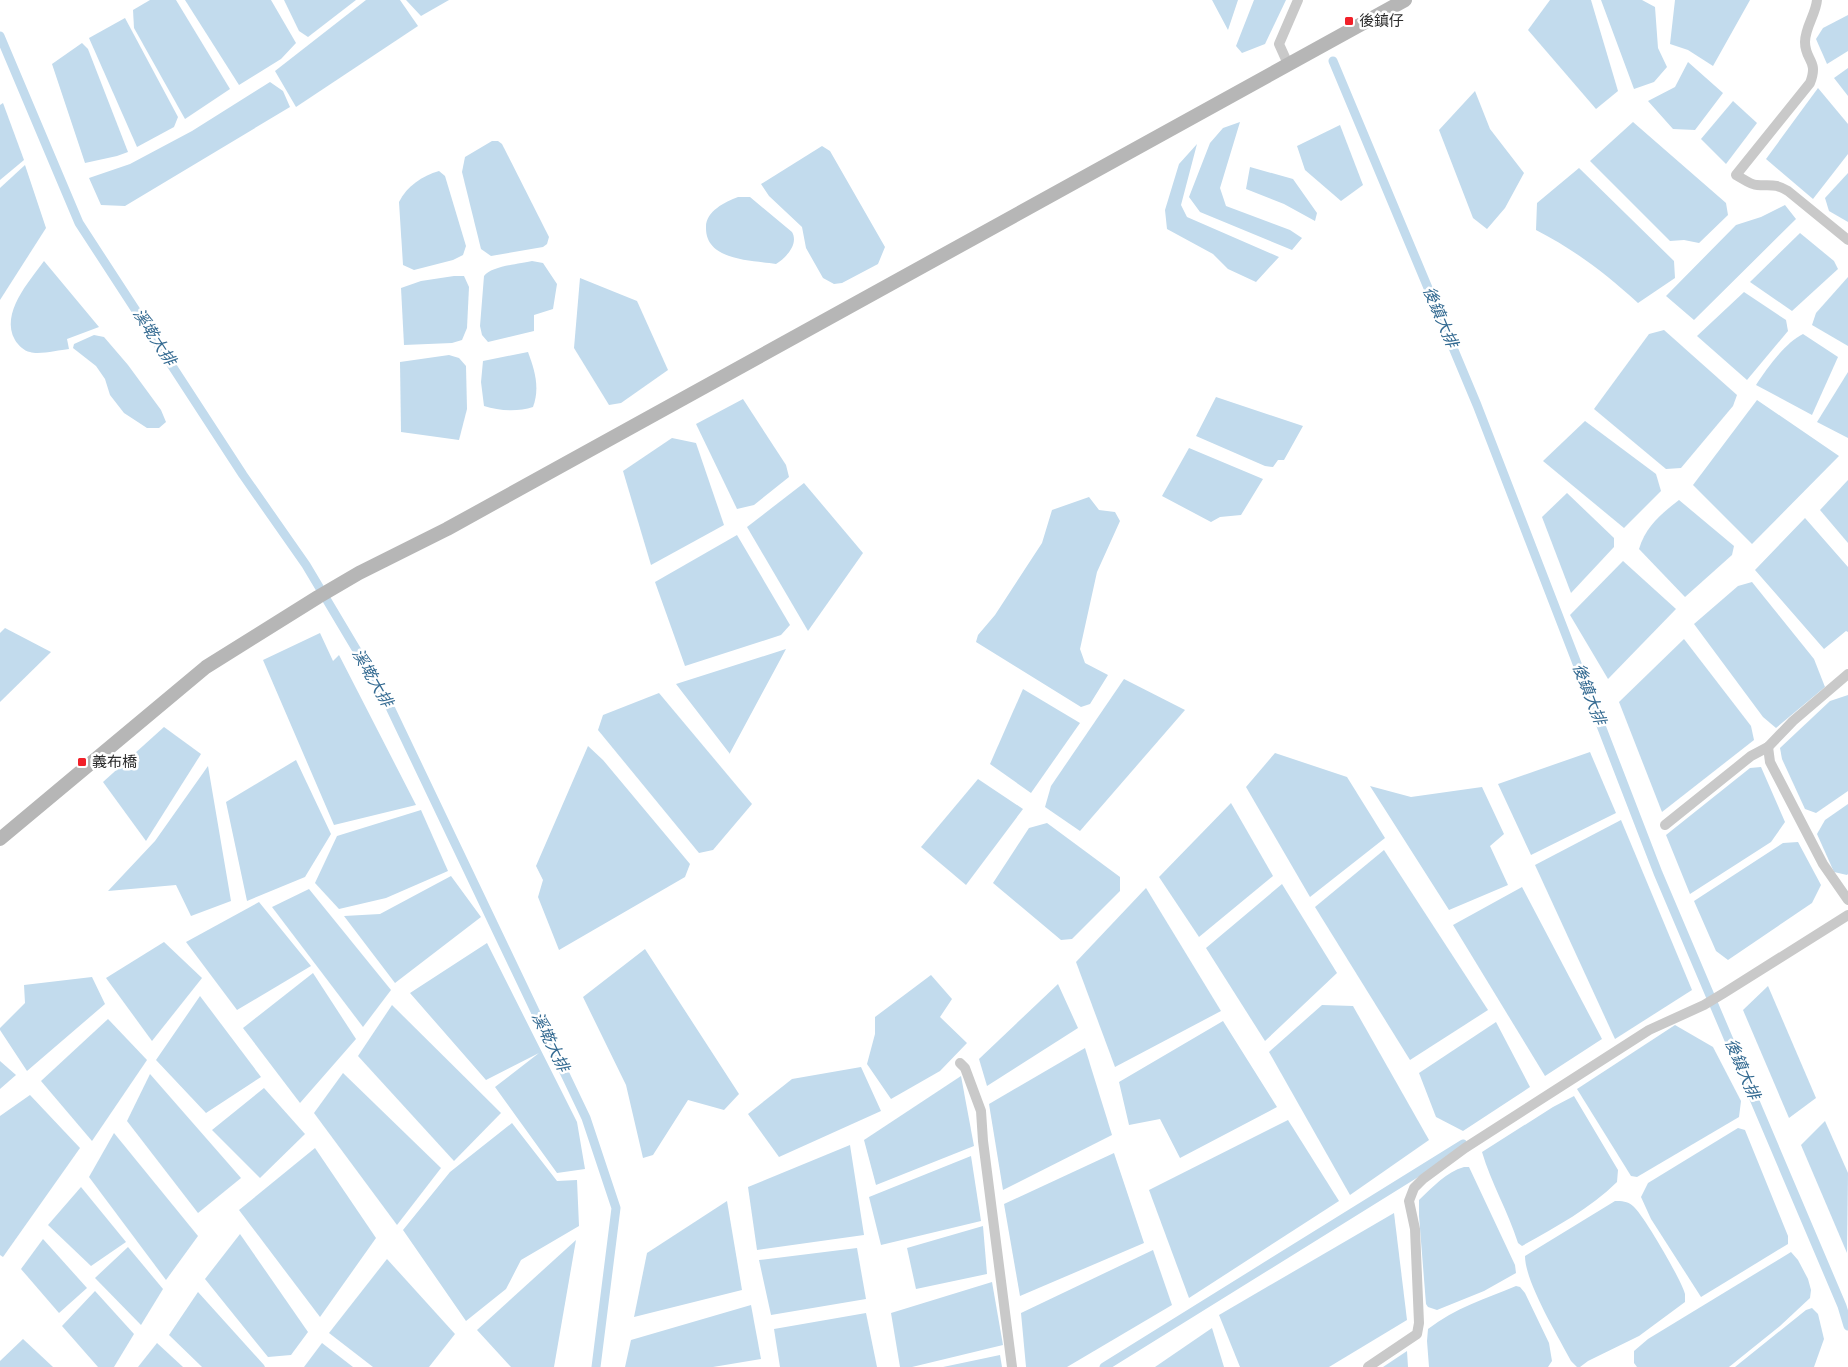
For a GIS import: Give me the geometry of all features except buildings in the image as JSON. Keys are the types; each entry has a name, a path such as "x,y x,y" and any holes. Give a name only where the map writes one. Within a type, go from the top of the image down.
{"main road":[{"path":"0,839 206,667 322,594 447,529 1404,0"}],"street":[{"path":"1288,64 1279,44 1298,0"},
{"path":"1817,0 1805,39 1806,50 1814,66 1814,73 1810,83 1736,175 1756,186 1779,185 1848,240"},
{"path":"1665,826 1752,756 1768,748 1793,721 1848,674"},
{"path":"1768,748 1770,762 1808,838 1848,900"},
{"path":"1368,1367 1417,1334 1420,1323 1415,1230 1409,1201 1414,1188 1423,1179 1465,1148 1649,1030 1724,994 1848,915"},
{"path":"960,1063 965,1068 981,1111 983,1141 1012,1367"}],"water":[{"path":"150,0 176,0 230,89 185,119 134,28 133,10"},
{"path":"185,0 271,0 296,43 281,59 239,85"},
{"path":"284,0 356,0 308,37 299,31"},
{"path":"366,0 400,0 418,26 296,107 275,71"},
{"path":"406,0 449,0 421,16"},
{"path":"1212,0 1238,0 1228,30"},
{"path":"1254,0 1286,0 1265,44 1242,53 1236,46"},
{"path":"1550,0 1591,0 1618,91 1596,109 1528,30"},
{"path":"1601,0 1642,0 1655,7 1658,48 1667,67 1654,82 1634,89"},
{"path":"1675,0 1750,0 1713,66 1688,50 1670,44"},
{"path":"1848,15 1848,51 1827,64 1816,39 1823,28"},
{"path":"125,18 178,117 174,127 137,147 89,38"},
{"path":"82,43 88,49 128,152 85,163 52,64"},
{"path":"1688,62 1723,93 1695,130 1673,129 1648,101 1675,87"},
{"path":"1848,68 1848,96 1834,78"},
{"path":"270,82 283,91 290,107 125,206 101,205 89,178 130,164 192,131"},
{"path":"1818,88 1848,124 1848,154 1813,199 1766,159"},
{"path":"1475,91 1490,129 1524,173 1505,208 1487,229 1473,218 1439,130"},
{"path":"1733,101 1757,123 1726,164 1701,139"},
{"path":"3,103 24,160 0,180 0,105"},
{"path":"1240,122 1220,188 1226,206 1290,230 1302,238 1292,250 1200,212 1189,197 1210,143 1223,128"},
{"path":"1633,122 1726,203 1728,215 1699,243 1684,240 1670,241 1590,161"},
{"path":"1340,125 1363,185 1341,201 1305,170 1297,146"},
{"path":"492,141 498,141 502,144 549,237 547,244 543,247 491,256 481,249 462,172 465,157"},
{"path":"1197,144 1181,205 1187,217 1279,257 1256,282 1228,269 1213,254 1167,229 1165,210 1179,164"},
{"path":"822,146 830,151 885,247 878,264 842,283 834,284 823,278 806,248 802,227 769,196 761,184"},
{"path":"25,165 46,228 0,300 0,188"},
{"path":"1250,167 1293,179 1317,213 1315,221 1284,204 1246,189"},
{"path":"1579,168 1674,261 1675,278 1638,303 1589,263 1536,230 1537,203"},
{"path":"439,171 445,176 466,246 463,255 453,260 414,270 403,265 399,202 406,191 416,182"},
{"path":"1848,173 1848,222 1829,211 1825,198"},
{"path":"738,197 750,197 792,232 794,237 793,246 784,258 776,264 731,257 713,247 708,238 706,227 709,216 722,204"},
{"path":"1785,205 1796,219 1694,320 1666,296 1736,225 1761,217"},
{"path":"1800,233 1834,261 1838,269 1792,311 1750,282"},
{"path":"44,261 99,327 67,339 69,349 34,353 21,348 16,342 11,330 11,319 18,298"},
{"path":"532,261 543,263 557,284 553,309 534,315 534,331 488,342 482,335 480,326 484,276 499,268"},
{"path":"464,276 469,287 467,328 462,340 452,343 404,345 401,288 421,281"},
{"path":"1848,277 1848,346 1812,325 1816,313"},
{"path":"580,278 637,301 668,370 621,403 609,405 574,348"},
{"path":"1744,292 1786,320 1788,331 1747,380 1697,336"},
{"path":"1664,330 1737,395 1733,406 1681,468 1666,469 1594,409 1649,334"},
{"path":"1803,334 1838,357 1812,415 1756,385 1784,349"},
{"path":"94,335 104,337 128,365 161,410 166,422 159,428 147,428 124,413 110,395 105,379 96,366 73,348 74,344"},
{"path":"528,352 536,379 533,407 521,410 508,410 484,406 481,382 483,361"},
{"path":"449,355 459,358 466,366 467,409 459,440 401,432 400,362"},
{"path":"1848,372 1848,438 1817,422"},
{"path":"1216,397 1303,426 1284,460 1278,460 1273,467 1265,466 1196,436"},
{"path":"743,399 786,465 789,477 754,505 737,509 696,424"},
{"path":"1757,400 1839,456 1752,544 1693,485"},
{"path":"1585,421 1656,474 1661,491 1624,528 1543,461"},
{"path":"672,438 696,443 724,525 651,565 623,471"},
{"path":"1189,448 1263,479 1241,515 1220,517 1211,522 1162,496"},
{"path":"1848,480 1848,543 1820,510"},
{"path":"804,483 863,553 808,631 747,527"},
{"path":"1567,493 1614,538 1614,547 1571,593 1542,517"},
{"path":"1089,497 1099,510 1115,512 1120,521 1097,572 1080,649 1085,663 1108,675 1090,704 1081,707 976,642 978,635 995,615 1042,543 1052,510"},
{"path":"1679,500 1734,546 1732,555 1685,597 1639,549 1650,527"},
{"path":"1805,518 1848,567 1848,632 1846,631 1824,649 1755,570"},
{"path":"737,535 790,625 781,635 685,666 655,582"},
{"path":"1623,561 1676,609 1608,679 1570,615"},
{"path":"1752,582 1814,659 1825,687 1776,728 1763,717 1694,624 1738,586"},
{"path":"5,628 51,652 0,702 0,633"},
{"path":"320,633 333,661 339,655 416,805 334,825 263,660"},
{"path":"1684,639 1751,726 1754,740 1662,812 1619,702"},
{"path":"786,649 730,753 730,754 676,684"},
{"path":"1124,679 1185,710 1080,831 1045,807 1051,786"},
{"path":"1023,689 1080,723 1031,793 990,764"},
{"path":"659,693 752,804 713,850 699,853 598,730 603,715"},
{"path":"1848,695 1848,791 1816,813 1805,809 1782,759 1780,748 1830,701"},
{"path":"164,727 201,754 146,841 103,782"},
{"path":"588,746 603,760 690,864 685,877 559,950 538,897 543,880 536,866"},
{"path":"1590,752 1616,813 1531,855 1498,784"},
{"path":"1275,753 1347,777 1385,838 1310,897 1246,787"},
{"path":"296,760 331,834 305,877 247,901 226,802"},
{"path":"208,766 231,901 191,916 176,885 108,891 155,841"},
{"path":"1761,767 1785,822 1771,842 1690,894 1666,835 1750,768"},
{"path":"978,779 1023,809 966,885 921,847"},
{"path":"1370,786 1411,797 1482,787 1504,834 1490,846 1508,885 1449,910"},
{"path":"1231,803 1273,876 1199,937 1159,877"},
{"path":"1848,804 1847,875 1834,872 1817,834 1825,820"},
{"path":"421,810 448,871 386,898 339,909 315,883 337,836"},
{"path":"1621,820 1692,990 1615,1039 1535,865"},
{"path":"1047,823 1120,877 1120,891 1072,939 1061,940 993,883 1029,828"},
{"path":"1798,842 1821,885 1812,903 1728,960 1716,951 1694,901 1783,843"},
{"path":"1384,850 1488,1010 1410,1060 1315,907"},
{"path":"451,876 481,917 395,983 344,916 380,914"},
{"path":"1282,884 1337,973 1265,1041 1206,948"},
{"path":"1522,887 1602,1039 1545,1076 1453,925"},
{"path":"1146,888 1221,1011 1115,1067 1076,962"},
{"path":"309,889 391,990 363,1027 272,907"},
{"path":"259,902 311,966 237,1010 186,942"},
{"path":"164,942 202,978 152,1041 106,978"},
{"path":"487,943 577,1122 585,1169 557,1173 495,1087 539,1053 486,1080 410,993"},
{"path":"645,949 739,1094 724,1110 688,1100 653,1155 643,1158 626,1085 583,997"},
{"path":"313,973 356,1039 300,1103 243,1028"},
{"path":"931,975 952,999 940,1017 967,1043 940,1071 891,1099 867,1064 875,1034 875,1017"},
{"path":"92,977 105,1004 27,1071 0,1030 25,1003 24,985"},
{"path":"1058,984 1078,1028 987,1086 979,1059"},
{"path":"1768,986 1816,1098 1789,1118 1743,1010"},
{"path":"200,996 261,1077 206,1113 156,1060"},
{"path":"392,1005 501,1113 454,1161 358,1056"},
{"path":"1322,1005 1353,1006 1429,1140 1350,1195 1269,1052"},
{"path":"108,1019 147,1060 92,1141 41,1081"},
{"path":"1223,1021 1277,1107 1180,1158 1160,1119 1129,1125 1119,1082"},
{"path":"1496,1022 1530,1087 1463,1131 1436,1117 1419,1073"},
{"path":"1675,1025 1713,1047 1741,1101 1739,1117 1637,1177 1631,1176 1577,1089"},
{"path":"1085,1048 1112,1135 1003,1190 989,1104"},
{"path":"0,1061 16,1075 0,1089"},
{"path":"861,1067 881,1111 779,1157 748,1114 792,1079"},
{"path":"343,1073 441,1168 397,1225 314,1113"},
{"path":"150,1074 241,1178 198,1213 127,1121"},
{"path":"961,1076 974,1146 876,1185 864,1140"},
{"path":"264,1088 305,1134 260,1178 212,1130"},
{"path":"30,1095 80,1148 3,1257 0,1255 0,1116"},
{"path":"1574,1096 1618,1170 1617,1182 1584,1209 1522,1246 1518,1243 1482,1152 1553,1107"},
{"path":"1288,1120 1339,1201 1189,1298 1149,1190"},
{"path":"1825,1121 1848,1173 1847,1253 1801,1145"},
{"path":"512,1123 557,1181 577,1180 579,1226 521,1260 506,1289 466,1321 403,1230 450,1172"},
{"path":"1738,1128 1745,1130 1788,1236 1788,1244 1701,1297 1651,1219 1641,1197 1648,1183"},
{"path":"114,1133 198,1236 166,1280 89,1177"},
{"path":"850,1145 864,1235 757,1250 748,1187"},
{"path":"315,1148 376,1238 320,1317 239,1210"},
{"path":"1114,1153 1144,1243 1020,1296 1004,1204"},
{"path":"971,1156 981,1221 881,1245 869,1197"},
{"path":"1464,1167 1469,1167 1515,1265 1516,1273 1484,1291 1437,1310 1428,1307 1426,1304 1419,1200 1446,1176"},
{"path":"81,1187 126,1242 91,1266 48,1225"},
{"path":"727,1201 742,1290 634,1317 647,1253"},
{"path":"1615,1201 1631,1204 1645,1221 1677,1276 1685,1294 1685,1302 1639,1336 1577,1367 1571,1361 1536,1294 1526,1267 1525,1256"},
{"path":"1394,1213 1407,1320 1329,1367 1240,1367 1219,1315"},
{"path":"983,1226 987,1274 916,1289 907,1248"},
{"path":"240,1234 308,1332 291,1355 268,1357 205,1279"},
{"path":"43,1239 87,1288 59,1313 21,1269"},
{"path":"576,1240 554,1367 511,1367 477,1330"},
{"path":"128,1247 163,1289 141,1325 95,1278"},
{"path":"857,1248 866,1299 771,1315 759,1260"},
{"path":"1153,1250 1172,1305 1067,1367 1026,1367 1021,1313"},
{"path":"1791,1252 1798,1260 1808,1279 1811,1290 1810,1298 1780,1326 1729,1367 1637,1367 1634,1363 1634,1351 1648,1339"},
{"path":"387,1259 455,1334 429,1367 373,1367 329,1333"},
{"path":"992,1282 1003,1345 912,1367 900,1367 891,1313"},
{"path":"1516,1286 1520,1287 1525,1293 1549,1343 1552,1361 1548,1367 1429,1367 1428,1329 1449,1315"},
{"path":"95,1291 134,1334 114,1367 98,1367 62,1326"},
{"path":"198,1292 265,1367 202,1367 169,1335"},
{"path":"751,1305 761,1359 713,1367 625,1367 631,1340"},
{"path":"1812,1308 1818,1314 1824,1339 1814,1367 1735,1367 1806,1310"},
{"path":"866,1313 877,1367 780,1367 774,1329"},
{"path":"1212,1328 1224,1367 1155,1367"},
{"path":"23,1339 53,1367 0,1367 0,1361"},
{"path":"157,1343 183,1367 138,1367"},
{"path":"322,1343 353,1367 304,1367"},
{"path":"1407,1351 1408,1367 1383,1367"},
{"path":"1000,1355 1002,1367 943,1367"}],"waterway":[{"name":"溪墘大排","path":"0,36 79,223 243,475 306,565 387,701 586,1118 616,1208 596,1367"},
{"name":"後鎮大排","path":"1333,61 1477,405 1658,873 1842,1306 1848,1326"},
{"path":"1104,1367 1463,1144"}],"place":[{"name":"後鎮仔","path":"1349,21"},
{"name":"義布橋","path":"82,762"}]}
